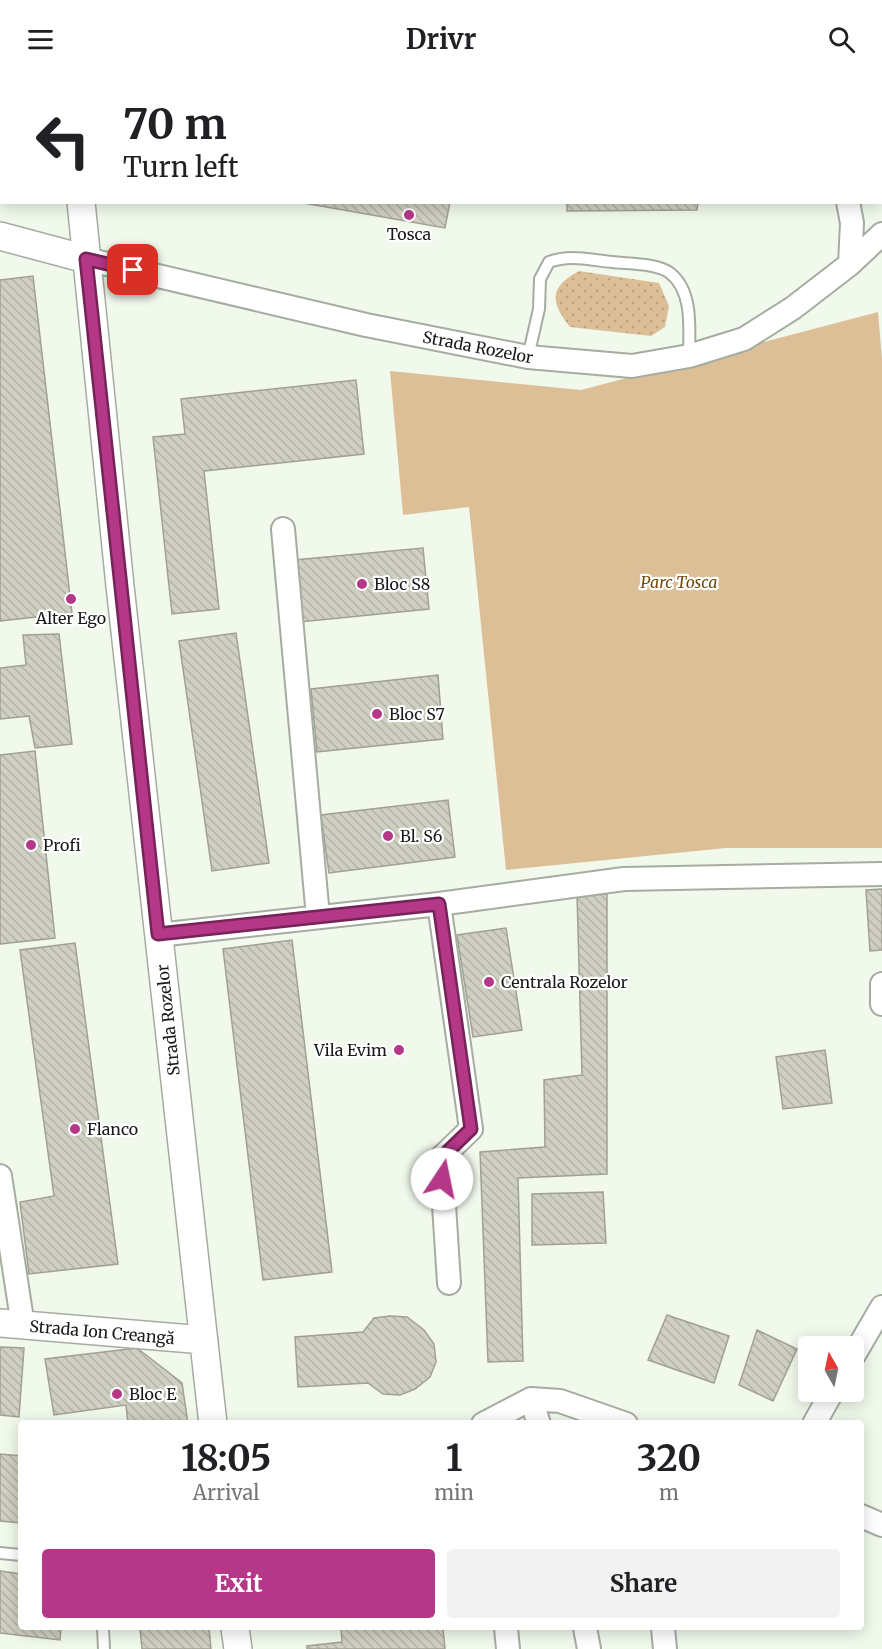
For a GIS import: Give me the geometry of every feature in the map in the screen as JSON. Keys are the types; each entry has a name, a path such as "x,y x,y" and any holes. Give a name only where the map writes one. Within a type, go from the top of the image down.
{"street":[{"path":"81,204 86,259"},
{"path":"848,204 852,223 850,264"},
{"name":"Strada Rozelor","path":"0,236 366,326 528,357 632,366 689,356 744,339 793,308 850,264 882,234"},
{"name":"Strada Rozelor","path":"86,259 213,1420"},
{"path":"283,529 318,917"},
{"path":"158,934 439,904 624,879 882,874"},
{"path":"439,904 471,1129 441,1158 449,1283"},
{"path":"882,984 882,1004"},
{"path":"0,1176 11,1324"},
{"path":"864,1338 882,1307"},
{"name":"Strada Ion Creangă","path":"11,1324 204,1340"},
{"path":"531,1399 538,1420"},
{"path":"491,1420 531,1399 561,1401 615,1420"},
{"path":"815,1420 826,1402"},
{"path":"864,1517 882,1525"},
{"path":"235,1630 238,1649"},
{"path":"506,1630 508,1649"},
{"path":"585,1630 589,1649"},
{"path":"663,1630 665,1649"}],"lane":[{"path":"528,357 539,309 540,279 549,262 563,256 650,267 670,273 682,289 690,312 689,356"},
{"path":"0,1553 18,1555"},
{"path":"103,1630 104,1649"}],"green space":[{"path":"579,271 659,283 669,306 665,327 651,336 570,327 559,310 556,296 562,283"},
{"name":"Parc Tosca","path":"878,312 882,359 882,848 726,848 506,870 469,507 403,515 390,371 581,390"}],"building":[{"name":"Tosca","path":"309,204 450,204 445,228"},
{"path":"567,204 698,204 697,210 567,211"},
{"path":"33,276 72,613 0,621 0,280"},
{"path":"356,380 364,454 204,471 219,609 172,614 153,437 185,434 181,399"},
{"name":"Bloc S8","path":"423,548 429,609 300,622 294,560"},
{"path":"236,633 269,863 212,871 179,641"},
{"path":"59,634 72,744 35,748 29,716 0,719 0,668 26,665 23,635"},
{"name":"Bloc S7","path":"438,675 443,739 317,752 311,689"},
{"path":"35,751 55,938 0,944 0,755"},
{"name":"Bl. S6","path":"448,800 455,857 329,873 321,815"},
{"path":"882,889 882,950 870,951 866,890"},
{"path":"577,894 607,894 607,1174 518,1178 523,1361 488,1362 480,1152 545,1147 544,1080 582,1075"},
{"name":"Centrala Rozelor","path":"506,928 522,1030 473,1037 457,935"},
{"path":"292,940 332,1272 263,1280 223,949"},
{"path":"75,943 118,1264 29,1274 20,1202 54,1196 20,950"},
{"path":"825,1050 832,1103 783,1109 776,1057"},
{"path":"603,1192 606,1243 532,1245 532,1194"},
{"path":"667,1315 729,1336 714,1383 648,1360"},
{"path":"407,1317 424,1330 434,1344 436,1362 430,1377 415,1389 400,1395 383,1394 368,1383 298,1387 295,1337 363,1332 374,1318"},
{"path":"757,1330 797,1349 773,1401 739,1385"},
{"path":"0,1347 24,1348 19,1417 0,1415"},
{"name":"Bloc E","path":"137,1348 182,1383 187,1420 128,1420 126,1405 54,1415 45,1359"},
{"path":"0,1454 18,1456 18,1523 0,1521"},
{"path":"0,1571 18,1574 18,1630 61,1630 60,1640 0,1633"},
{"path":"140,1630 209,1630 211,1649 142,1649"},
{"path":"341,1630 443,1630 445,1649 307,1649 307,1646 342,1642"}],"place":[{"name":"Tosca","path":"409,215"},
{"name":"Bloc S8","path":"362,584"},
{"name":"Alter Ego","path":"71,599"},
{"name":"Bloc S7","path":"377,714"},
{"name":"Bl. S6","path":"388,836"},
{"name":"Profi","path":"31,845"},
{"name":"Centrala Rozelor","path":"489,982"},
{"name":"Vila Evim","path":"399,1050"},
{"name":"Flanco","path":"75,1129"},
{"name":"Bloc E","path":"117,1394"}],"route":[{"path":"133,270 86,259 158,934 439,904 471,1129 441,1158 442,1179"}]}
